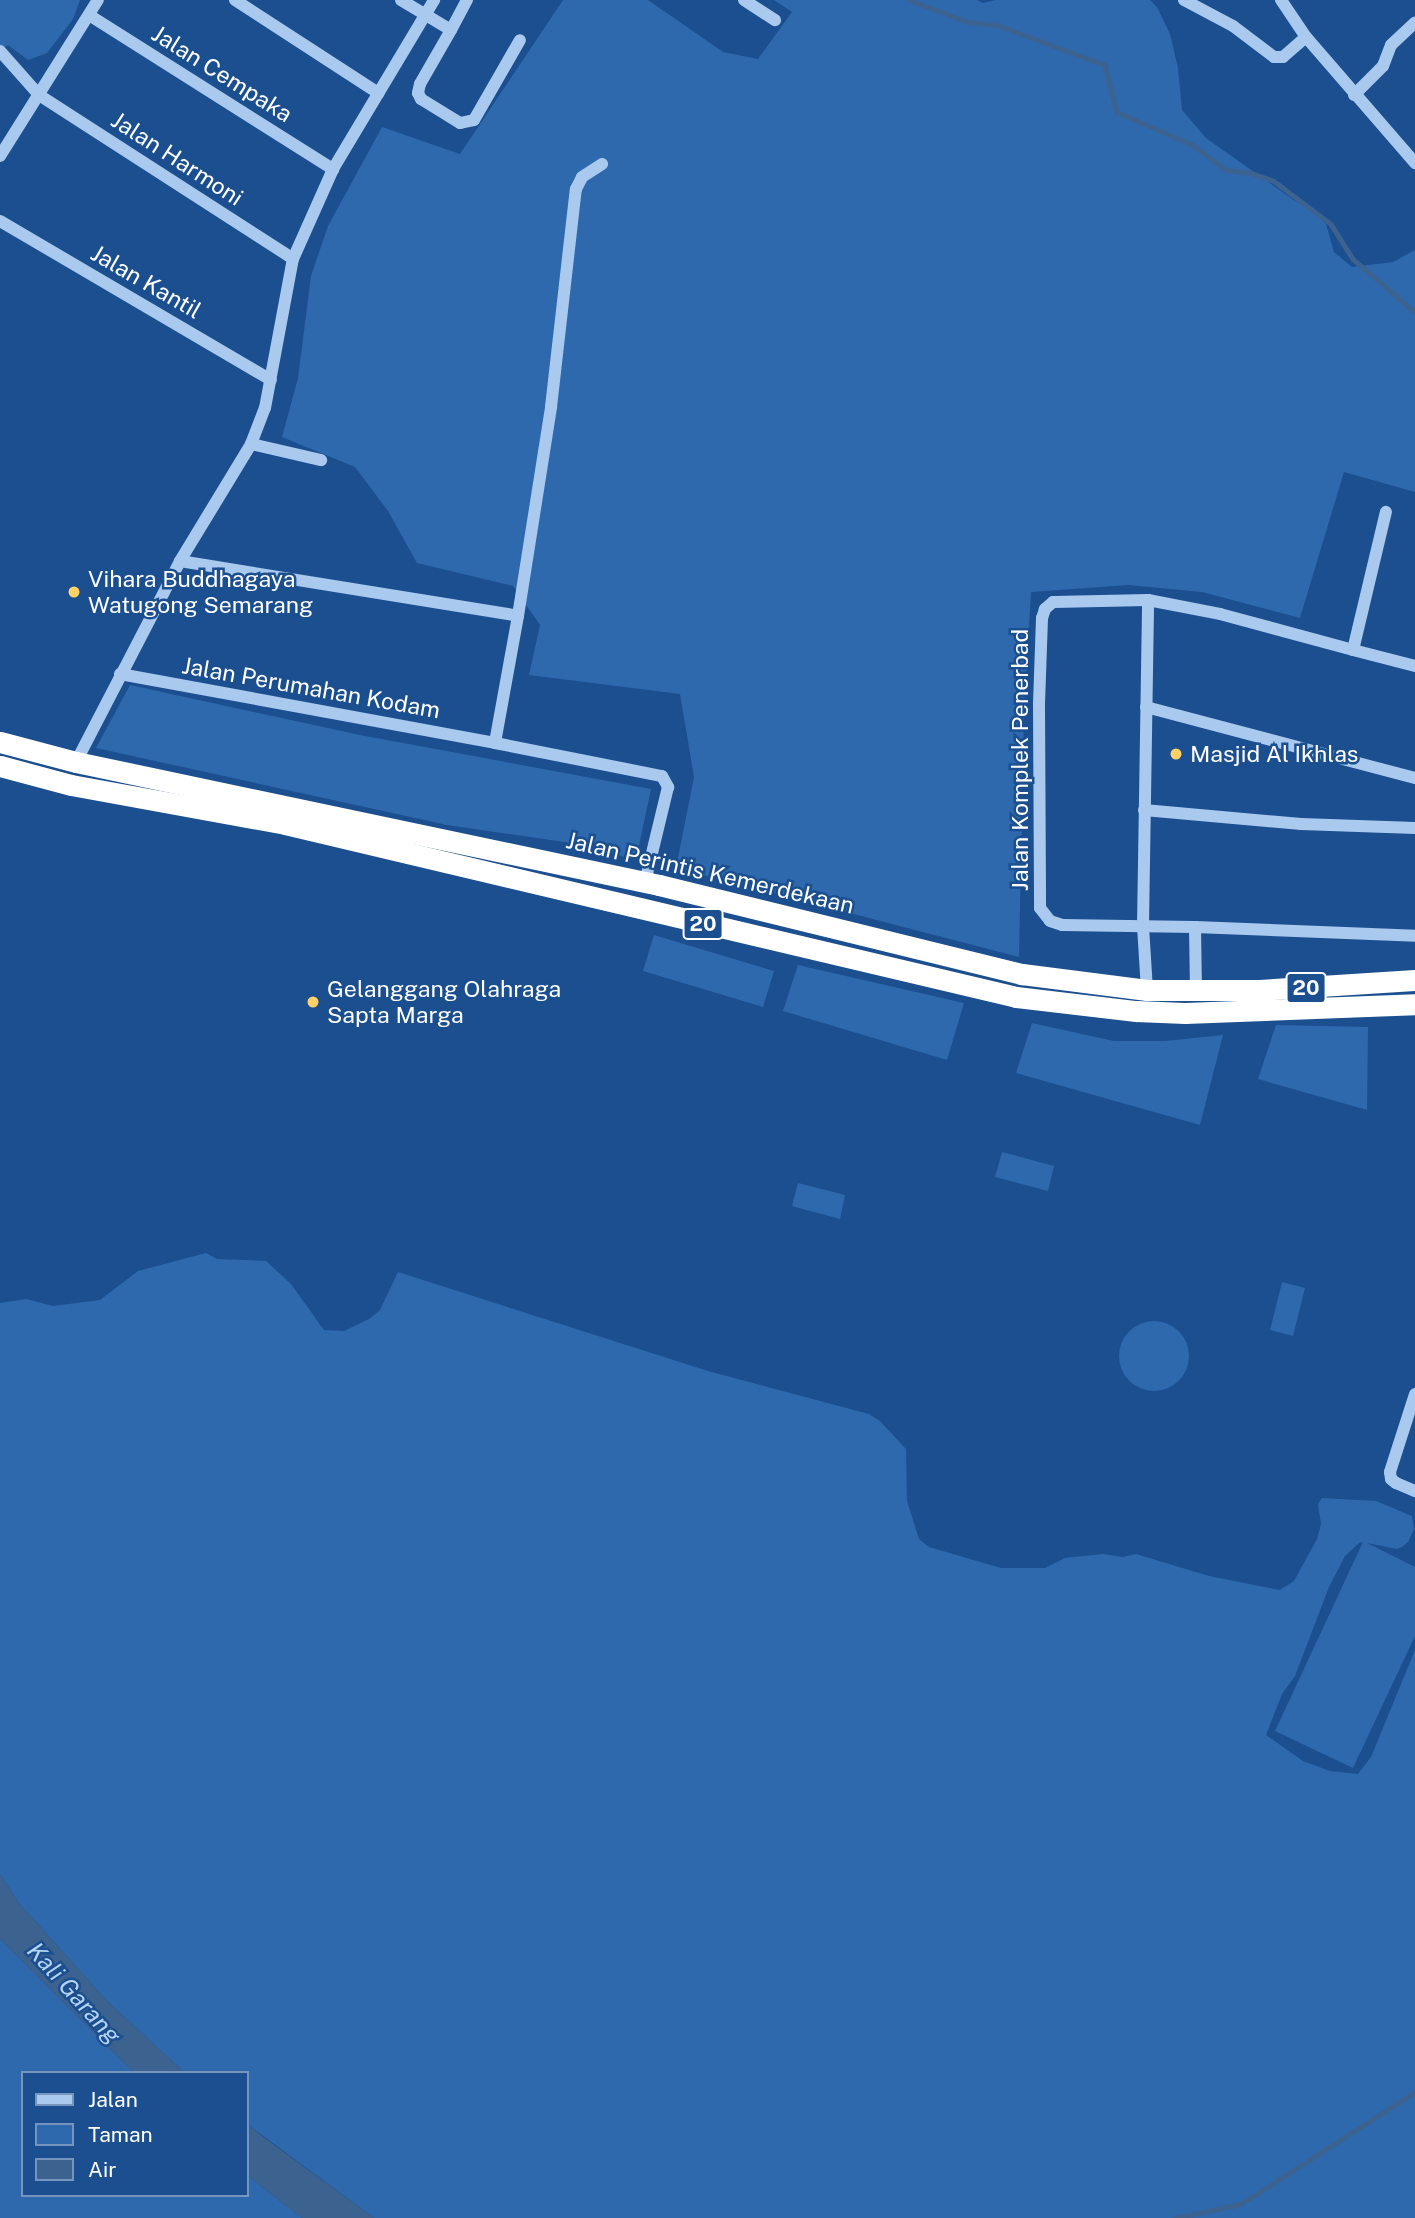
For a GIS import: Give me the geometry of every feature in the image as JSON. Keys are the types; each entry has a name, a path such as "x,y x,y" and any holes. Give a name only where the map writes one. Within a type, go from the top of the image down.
{"highway":[{"name":"Jalan Perintis Kemerdekaan","path":"0,742 76,762 242,795 316,822 1016,998 1136,1012 1415,1004"},
{"name":"Jalan Perintis Kemerdekaan","path":"0,766 71,785 316,822 645,882 1022,974 1147,990 1380,985 1415,980"},
{"path":"1196,989 1196,1012"}],"street":[{"path":"0,156 99,0"},
{"path":"235,0 378,93"},
{"path":"401,0 451,30"},
{"path":"76,762 180,561 251,444 265,408 293,260 333,169 434,0"},
{"path":"467,0 418,93 421,99 460,122 474,120 520,40"},
{"path":"744,0 775,20"},
{"path":"1184,0 1233,26 1274,57 1283,57 1306,37"},
{"path":"1281,0 1306,37 1415,163"},
{"name":"Jalan Cempaka","path":"89,15 333,169"},
{"path":"1354,95 1383,66 1391,45 1415,23"},
{"name":"Jalan Harmoni","path":"0,51 39,95 293,260"},
{"path":"495,743 551,407 576,189 582,177 602,164"},
{"name":"Jalan Kantil","path":"0,221 271,380"},
{"path":"251,444 321,460"},
{"path":"1353,650 1387,512"},
{"path":"180,561 518,616"},
{"path":"1147,990 1143,926 1148,600"},
{"name":"Jalan Komplek Penerbad","path":"1415,666 1208,611 1148,600 1053,602 1045,609 1039,705 1040,908 1050,922 1062,925 1195,927 1415,936"},
{"name":"Jalan Perumahan Kodam","path":"120,674 662,776 668,787 645,882"},
{"path":"1146,707 1415,778"},
{"path":"1144,810 1301,824 1415,828"},
{"path":"1195,927 1196,989"},
{"path":"1415,1394 1391,1479 1415,1490"}],"green space":[{"path":"0,0 80,0 73,19 47,53 28,60 8,45 0,51"},
{"path":"563,0 648,0 723,52 758,59 792,12 774,0 977,0 983,3 996,0 1150,0 1157,7 1170,34 1178,68 1182,110 1206,138 1295,201 1312,209 1326,224 1334,252 1352,267 1393,262 1415,250 1415,492 1344,472 1300,618 1202,592 1128,585 1031,592 1024,713 1019,957 676,868 694,777 680,694 529,675 540,625 513,586 417,563 388,511 355,467 282,437 298,378 311,276 328,226 382,127 460,154"},
{"path":"130,685 360,735 651,789 636,860 571,843 447,825 96,748"},
{"path":"654,935 774,971 763,1007 643,971"},
{"path":"798,965 964,1003 947,1060 783,1011"},
{"path":"1032,1023 1114,1041 1165,1041 1223,1035 1200,1125 1016,1073"},
{"path":"1276,1025 1368,1027 1367,1110 1258,1079"},
{"path":"1002,1152 1054,1166 1048,1191 995,1177"},
{"path":"798,1183 845,1195 840,1219 792,1206"},
{"path":"206,1253 217,1259 266,1261 291,1284 324,1330 344,1331 369,1319 380,1310 398,1272 708,1371 869,1414 880,1421 906,1449 907,1501 919,1539 929,1547 1001,1568 1045,1568 1065,1558 1103,1554 1123,1557 1136,1554 1209,1576 1280,1590 1294,1581 1317,1539 1321,1524 1318,1504 1322,1498 1376,1501 1412,1516 1414,1529 1408,1542 1402,1547 1397,1549 1367,1543 1415,1567 1415,1636 1353,1768 1275,1731 1363,1542 1345,1556 1329,1587 1295,1676 1282,1694 1266,1735 1303,1761 1330,1771 1358,1774 1371,1757 1415,1650 1415,2218 374,2218 248,2125 248,2071 183,2071 107,2001 18,1902 0,1874 0,1303 26,1299 53,1306 100,1300 138,1271"},
{"path":"1282,1282 1305,1288 1293,1336 1270,1330"},
{"path":"1154,1321 1179,1331 1189,1356 1179,1381 1154,1391 1129,1381 1119,1356 1129,1331"},
{"path":"0,1939 132,2071 21,2071 21,2197 248,2197 248,2176 302,2218 0,2218"}],"water":[{"name":"Kali Garang","path":"0,1874 18,1902 107,2001 183,2071 132,2071 0,1939"},
{"path":"248,2125 374,2218 302,2218 248,2176"}],"waterway":[{"path":"909,0 968,22 997,25 1105,65 1117,112 1193,145 1226,170 1251,173 1274,181 1331,224 1353,259 1415,312"},
{"path":"1175,2218 1241,2204 1415,2092"}],"place":[{"name":"Vihara Buddhagaya Watugong Semarang","path":"74,592"},
{"name":"Masjid Al Ikhlas","path":"1176,754"},
{"name":"Gelanggang Olahraga Sapta Marga","path":"313,1002"}]}
